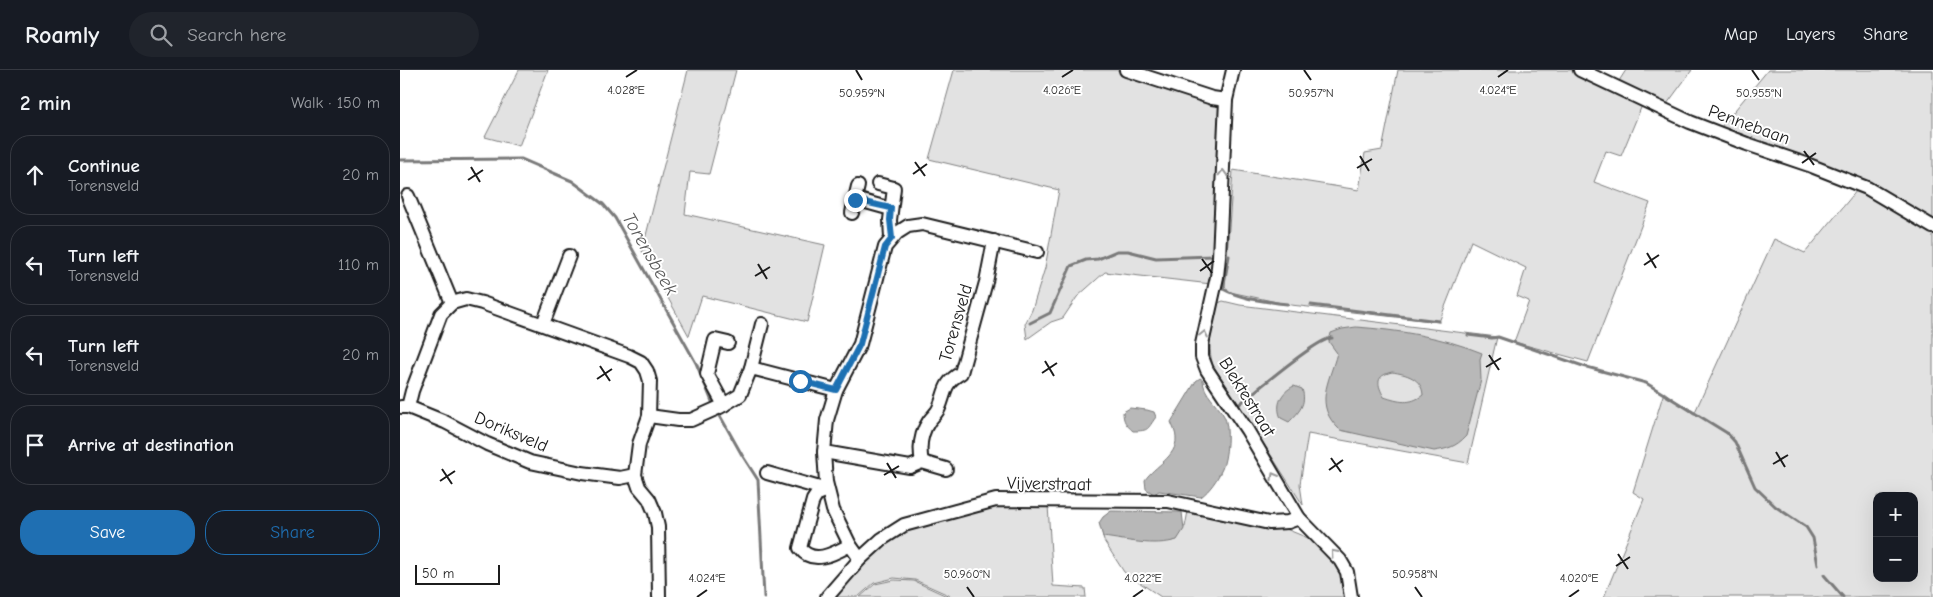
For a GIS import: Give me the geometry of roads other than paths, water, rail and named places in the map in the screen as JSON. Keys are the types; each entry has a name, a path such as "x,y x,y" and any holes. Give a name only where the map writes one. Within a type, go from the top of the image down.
{"street":[{"path":"1126,70 1212,98 1226,100"},
{"name":"Blektestraat","path":"1233,70 1226,100 1220,257 1202,344 1202,357 1207,370 1248,430 1299,518 1340,560 1347,572 1351,597"},
{"name":"Pennebaan","path":"1580,70 1690,122 1867,188 1933,227"},
{"path":"878,184 894,188 890,220 892,238"},
{"path":"852,213 858,186"},
{"path":"408,196 452,303 466,299 543,324 629,356 641,362 647,371 650,381 649,416 639,444 635,475 639,487 649,499 658,527 659,597"},
{"path":"855,200 891,208"},
{"path":"860,558 850,546 832,510 824,452 827,420 836,390 860,344 885,247 892,238 908,226 922,224 1037,252"},
{"name":"Torensveld","path":"922,462 919,447 928,423 938,410 944,390 951,379 961,373 986,282 994,241"},
{"path":"543,324 569,256"},
{"name":"Doriksveld","path":"452,303 441,314 404,407 445,422 487,444 530,462 559,469 620,478 635,475"},
{"path":"649,416 691,420 722,406 740,395 751,368 762,324"},
{"path":"722,406 707,374 715,340 728,343"},
{"path":"751,368 836,390"},
{"path":"824,452 910,467 922,462 946,469"},
{"path":"767,473 828,490"},
{"path":"828,490 817,494 813,500 800,548 805,554 824,558 850,546"},
{"name":"Vijverstraat","path":"827,597 860,558 882,539 904,525 996,500 1168,502 1269,523 1288,522 1299,518"}],"waterway":[{"name":"Torensbeek","path":"400,160 521,159 572,181 603,204 615,218 696,363 713,404"},
{"path":"1030,323 1050,313 1071,266 1086,260 1098,259 1117,251 1128,251 1156,258 1213,256"},
{"path":"1229,256 1223,289 1246,298 1287,304"},
{"path":"1311,305 1439,321"},
{"path":"1468,335 1498,337 1583,366 1646,383 1727,433 1735,442 1755,487 1776,507 1806,527 1813,538 1818,565"},
{"path":"1236,407 1299,356 1324,340 1332,338"},
{"name":"Torensbeek","path":"719,414 758,480 764,597"},
{"path":"1824,575 1843,597"}]}
